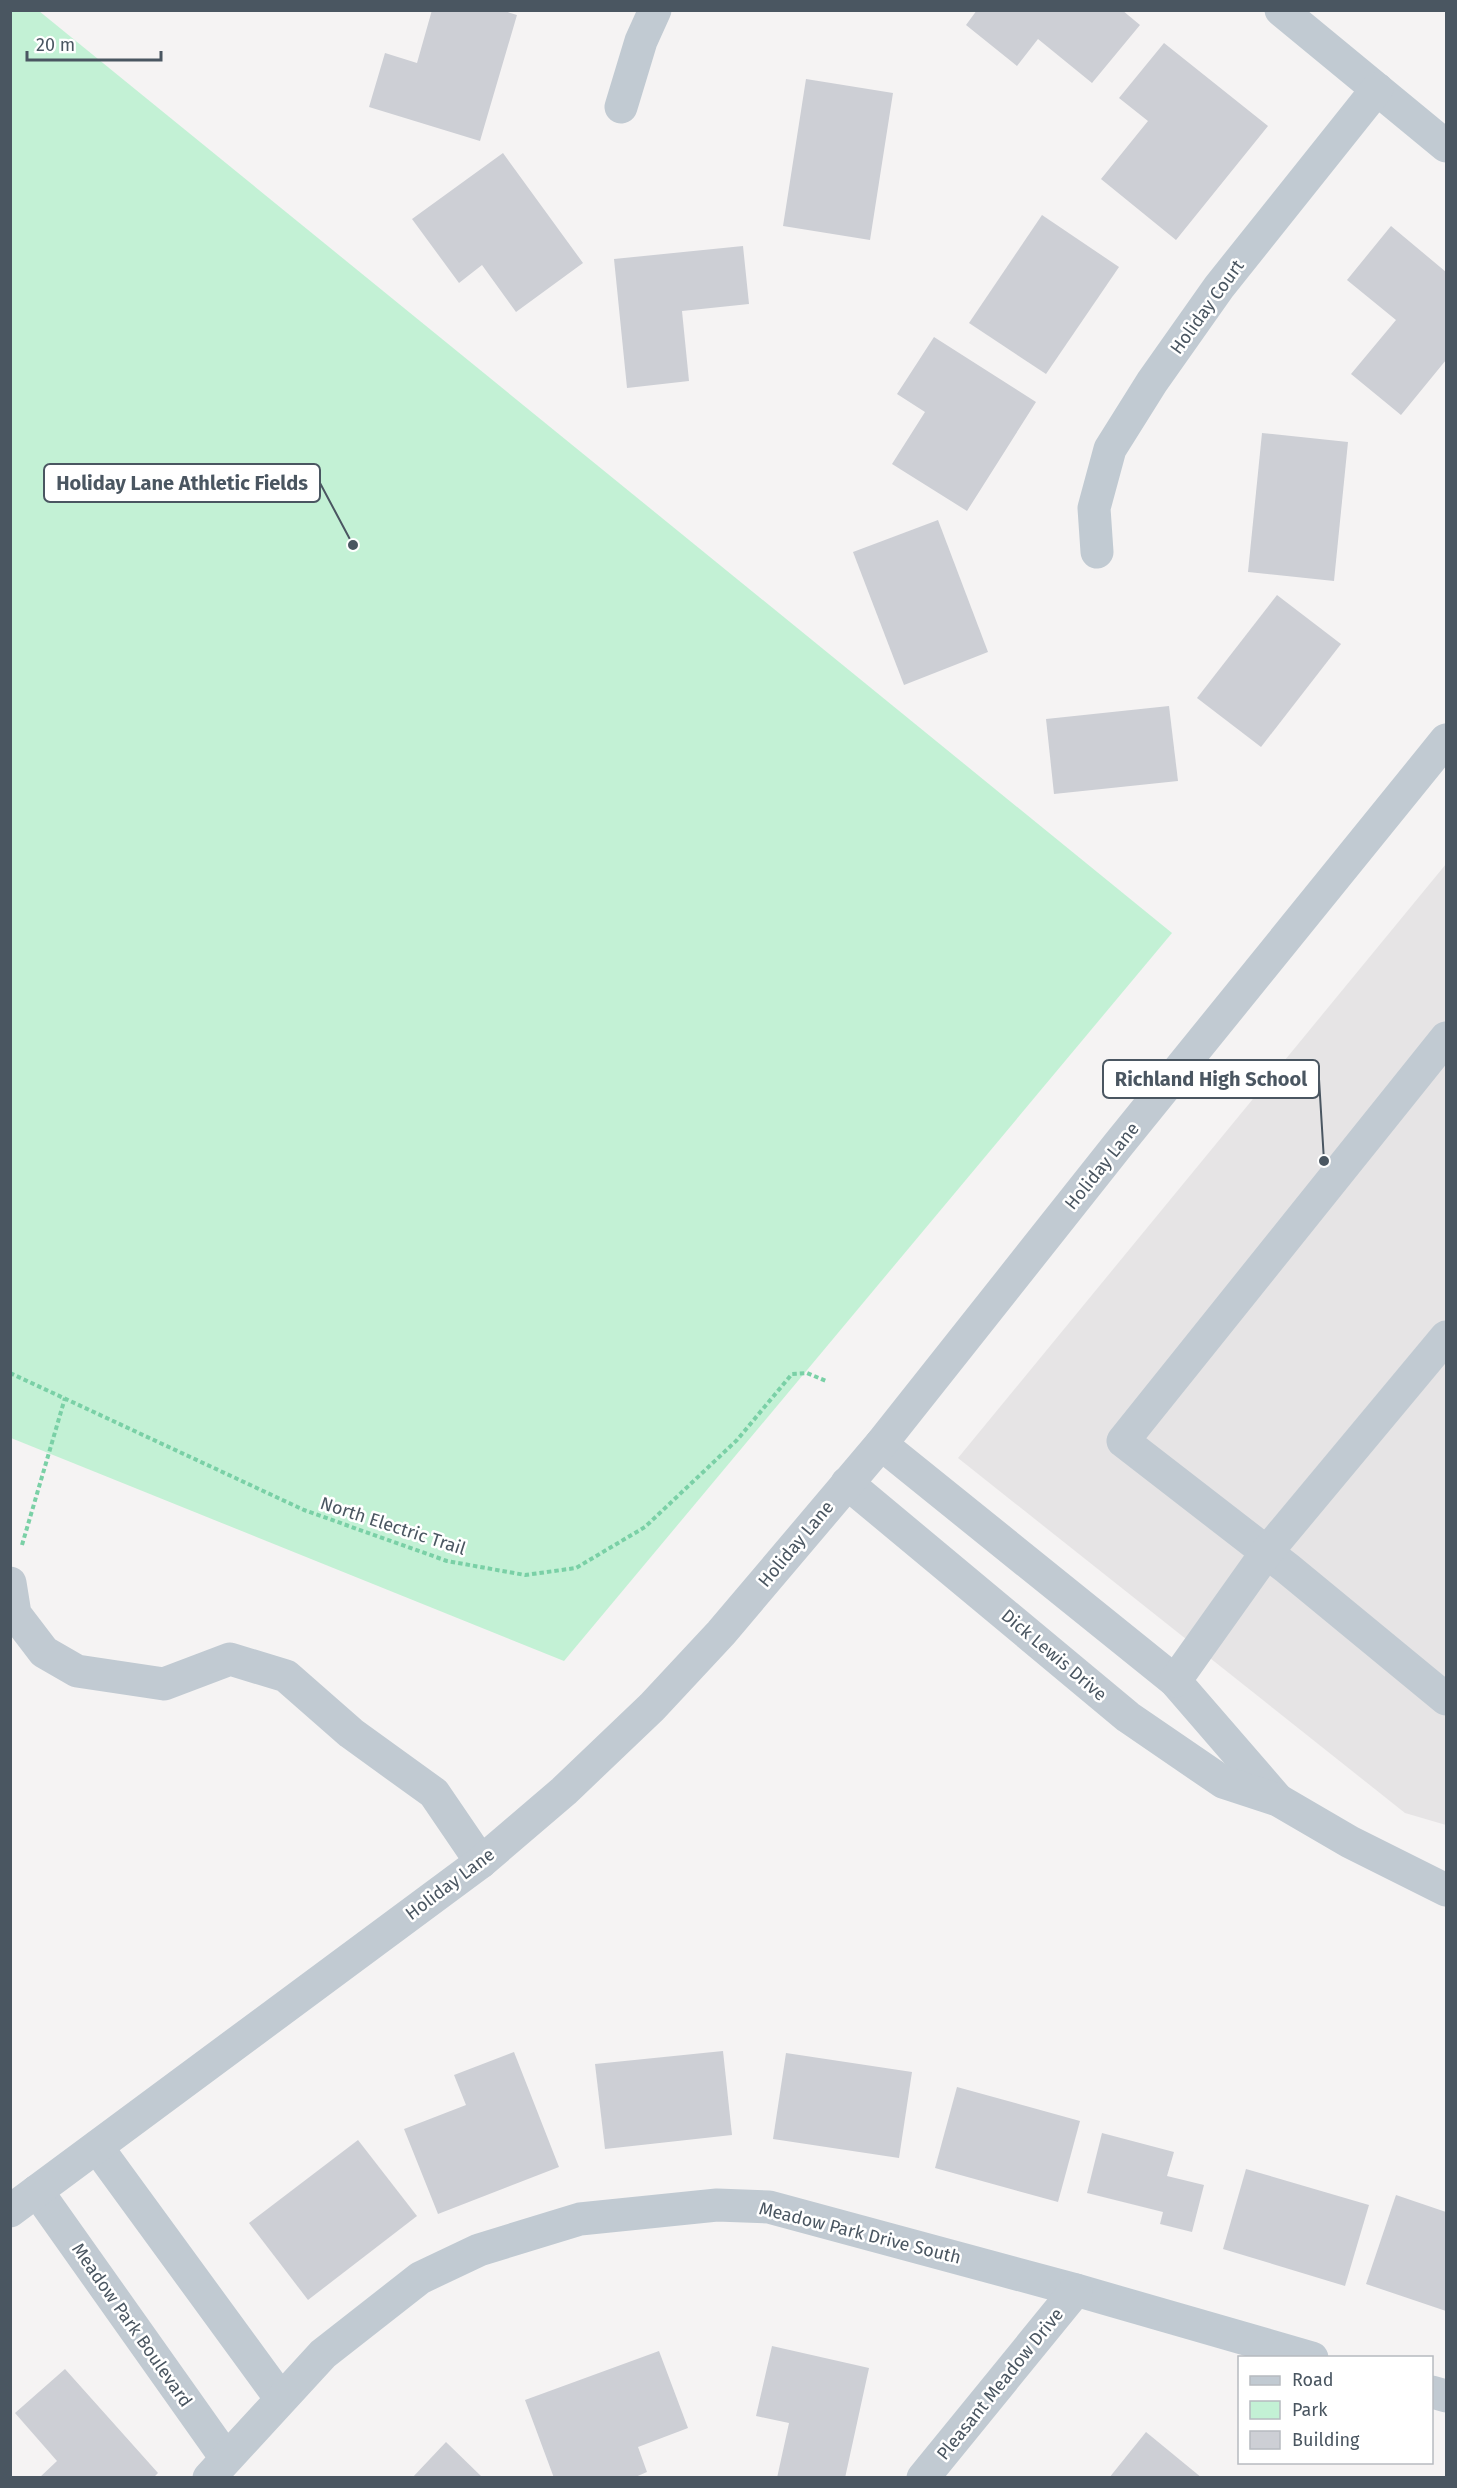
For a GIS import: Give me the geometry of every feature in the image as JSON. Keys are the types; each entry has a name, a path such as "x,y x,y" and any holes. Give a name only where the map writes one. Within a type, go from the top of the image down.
{"street":[{"path":"621,107 640,41 655,10"},
{"path":"1281,10 1446,146"},
{"name":"Holiday Court","path":"1097,552 1094,508 1110,449 1152,382 1219,287 1377,89"},
{"name":"Holiday Lane","path":"10,2211 482,1862 564,1791 652,1707 721,1633 881,1444 1118,1145 1446,740"},
{"path":"1446,1038 1123,1441 1446,1699"},
{"path":"1175,1681 1266,1553 1446,1337"},
{"name":"Dick Lewis Drive","path":"881,1444 1175,1681 1278,1800"},
{"name":"Dick Lewis Drive","path":"847,1484 1128,1717 1223,1782 1278,1800 1350,1842 1446,1890"},
{"path":"10,1583 15,1614 44,1652 77,1671 164,1684 230,1659 286,1676 351,1733 434,1793 482,1862"},
{"path":"97,2147 281,2399"},
{"name":"Meadow Park Boulevard","path":"37,2191 218,2468"},
{"name":"Meadow Park Drive South","path":"218,2468 323,2354 420,2278 479,2250 580,2219 717,2205 769,2207 1076,2290 1305,2356"},
{"name":"Pleasant Meadow Drive","path":"923,2478 1076,2290"}],"path":[{"name":"North Electric Trail","path":"10,1373 304,1510 447,1561 525,1575 576,1568 645,1527 737,1440 792,1374 807,1373 826,1381"},
{"path":"20,1550 65,1398"}],"shaded area":[{"path":"1446,864 1446,1825 1405,1813 958,1458"}],"green space":[{"path":"10,11 39,11 1172,933 564,1661 11,1438"}],"building":[{"path":"432,10 501,10 517,15 480,141 369,107 385,53 417,63"},
{"path":"977,10 1122,10 1140,25 1092,83 1038,39 1017,66 966,25"},
{"path":"1164,43 1268,126 1176,240 1101,179 1148,121 1119,98"},
{"path":"806,79 893,93 870,240 783,226"},
{"path":"503,153 583,263 516,312 482,265 459,283 412,219"},
{"path":"1042,215 1119,267 1046,374 969,323"},
{"path":"1391,226 1446,272 1446,360 1401,415 1351,374 1396,320 1347,280"},
{"path":"743,246 749,304 682,311 689,381 627,388 614,259"},
{"path":"934,337 1036,402 967,511 892,464 925,412 897,394"},
{"path":"1262,433 1348,442 1334,581 1248,572"},
{"path":"938,520 988,652 904,685 853,552"},
{"path":"1277,595 1341,644 1261,747 1197,698"},
{"path":"1169,706 1178,781 1054,794 1046,719"},
{"path":"723,2051 732,2135 605,2149 595,2064"},
{"path":"514,2052 559,2167 438,2214 404,2129 466,2105 454,2075"},
{"path":"786,2053 912,2072 899,2158 773,2139"},
{"path":"957,2087 1080,2121 1058,2202 935,2168"},
{"path":"1102,2133 1174,2152 1167,2176 1204,2185 1192,2232 1160,2224 1163,2212 1087,2193"},
{"path":"358,2140 417,2216 308,2300 249,2223"},
{"path":"1246,2169 1369,2205 1345,2286 1223,2249"},
{"path":"1396,2195 1446,2212 1446,2311 1366,2284"},
{"path":"772,2346 869,2368 845,2478 777,2478 789,2423 756,2416"},
{"path":"659,2351 688,2428 638,2447 647,2472 633,2478 554,2478 525,2400"},
{"path":"65,2369 158,2473 153,2478 39,2478 57,2461 15,2413"},
{"path":"1146,2432 1202,2478 1109,2478"},
{"path":"446,2442 483,2478 412,2478"}],"place":[{"name":"Holiday Lane Athletic Fields","path":"353,545"},
{"name":"Richland High School","path":"1324,1161"}]}
